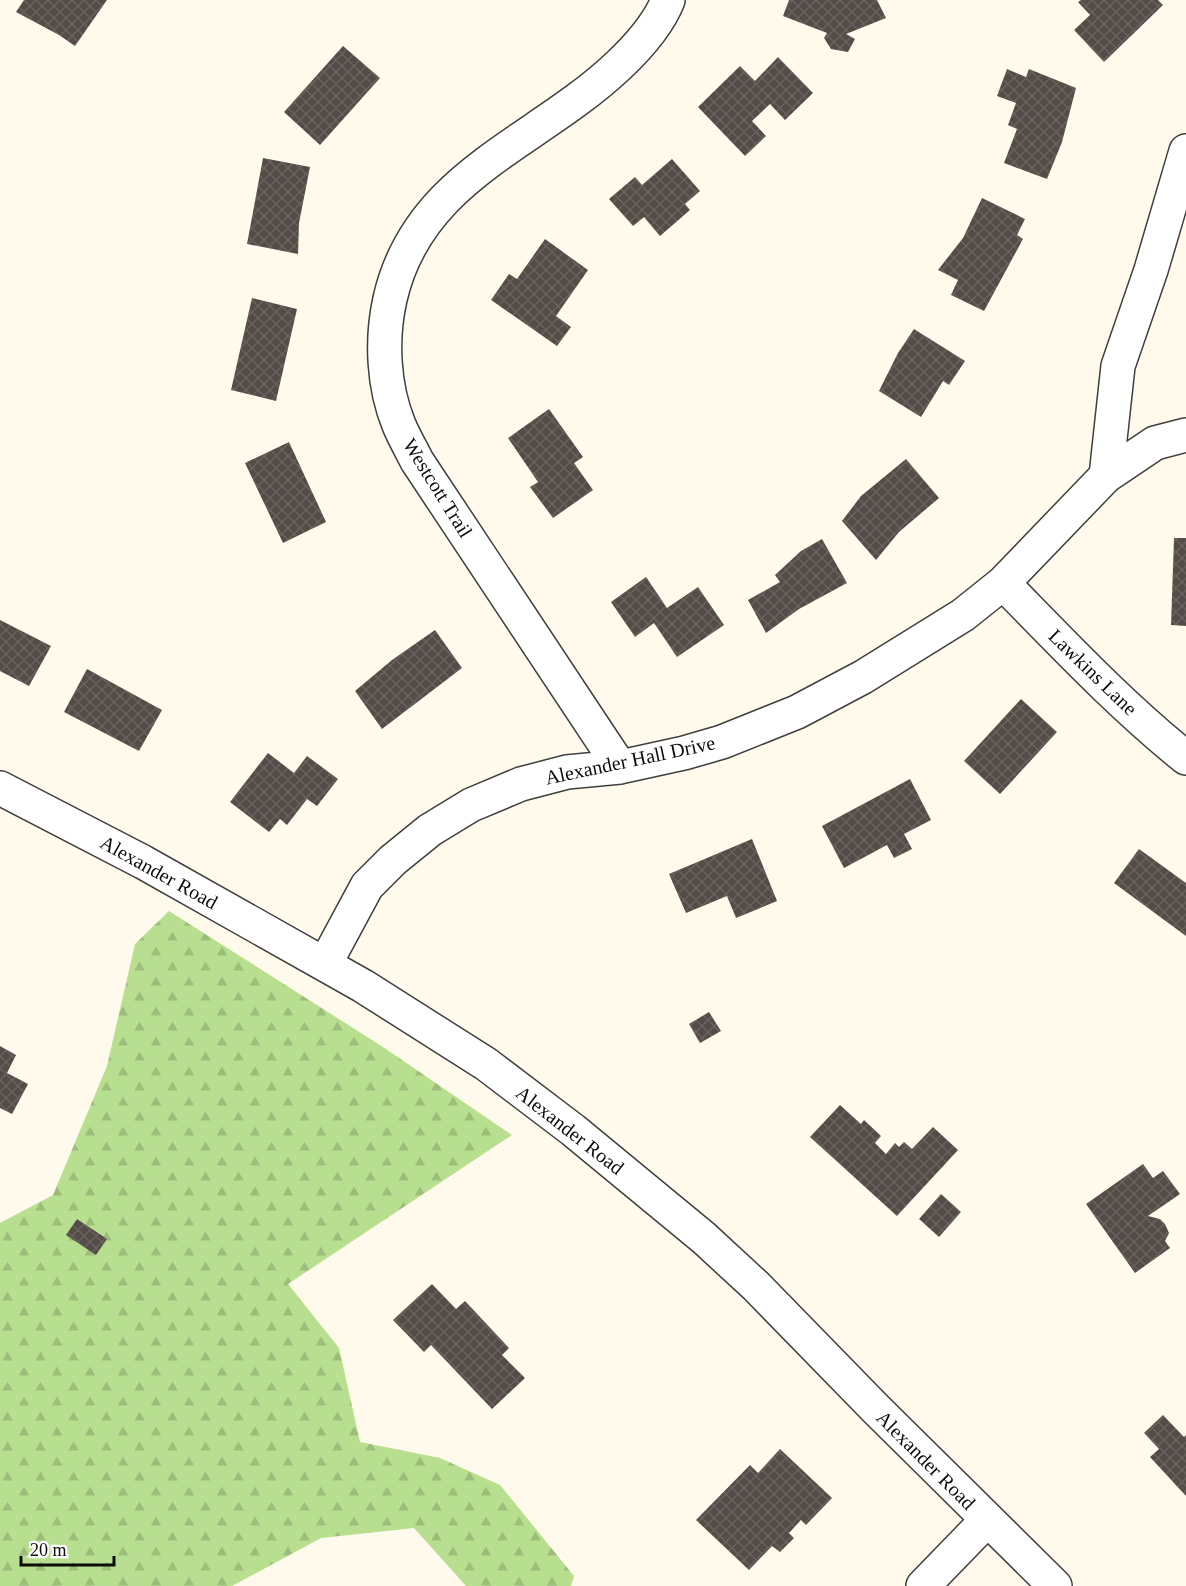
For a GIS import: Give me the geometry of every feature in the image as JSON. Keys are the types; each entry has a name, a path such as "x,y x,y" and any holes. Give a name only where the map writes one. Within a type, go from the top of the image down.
{"street":[{"name":"Westcott Trail","path":"620,766 417,461 392,405 385,362 385,321 394,283 409,245 432,211 477,170 600,84 634,51 668,0"},
{"path":"1106,476 1118,366 1154,259 1186,151"},
{"name":"Alexander Hall Drive","path":"325,964 367,886 393,860 430,830 471,805 521,784 567,772 620,766 684,753 713,745 797,712 862,677 963,615 1004,583 1106,476 1155,443 1186,435"},
{"name":"Lawkins Lane","path":"1004,583 1078,660 1186,758"},
{"name":"Alexander Road","path":"0,788 135,858 325,964 486,1064 573,1130 704,1238 756,1286 876,1409 1055,1586"},
{"path":"923,1586 987,1520"}],"green space":[{"path":"169,911 383,1047 512,1135 288,1284 339,1348 360,1442 440,1458 500,1485 574,1576 571,1586 466,1586 414,1528 321,1538 232,1586 0,1586 0,1223 53,1195 107,1066 135,944"}],"building":[{"path":"24,0 107,0 75,46 16,12"},
{"path":"789,0 877,0 886,18 846,34 855,39 848,52 831,49 824,38 827,33 783,16"},
{"path":"1081,0 1158,0 1163,5 1104,62 1074,30 1090,15 1078,2"},
{"path":"343,46 380,78 320,145 284,112"},
{"path":"778,57 813,93 785,120 770,104 752,121 766,136 745,156 698,107 740,66 755,81"},
{"path":"1007,69 1026,77 1029,69 1076,88 1062,142 1047,179 1004,163 1017,129 1008,125 1016,103 997,96"},
{"path":"263,158 310,167 299,223 298,254 247,244"},
{"path":"672,159 700,191 685,204 690,210 660,236 644,217 633,226 609,199 635,177 642,185"},
{"path":"982,198 1025,219 1017,235 1023,239 984,311 951,295 958,280 938,270 963,238"},
{"path":"545,239 588,270 556,316 571,327 557,346 491,300 509,274 517,279"},
{"path":"252,298 297,309 276,401 231,390"},
{"path":"914,329 965,361 949,385 943,381 921,417 879,391 898,353"},
{"path":"549,409 583,457 574,463 593,490 553,518 530,487 538,482 508,438"},
{"path":"289,442 326,522 283,543 245,463"},
{"path":"906,459 939,498 899,532 876,560 842,521 861,496"},
{"path":"1174,538 1186,538 1186,626 1171,625"},
{"path":"822,539 847,583 799,609 766,633 748,600 780,582 775,575 801,551"},
{"path":"646,577 667,608 698,587 724,625 677,657 654,623 635,637 611,602"},
{"path":"0,620 51,646 29,686 0,671"},
{"path":"435,630 462,668 382,729 355,691 392,660"},
{"path":"87,669 162,710 139,751 64,712"},
{"path":"1021,699 1057,732 1000,794 964,761"},
{"path":"268,753 294,773 307,756 338,779 317,806 307,799 287,825 280,819 269,832 230,802"},
{"path":"910,779 931,820 904,834 912,849 894,858 887,845 844,868 822,826"},
{"path":"752,839 777,901 736,918 727,896 686,913 669,874"},
{"path":"1139,849 1186,883 1186,936 1114,883"},
{"path":"709,1012 721,1031 700,1043 689,1024"},
{"path":"0,1046 16,1055 7,1073 28,1084 12,1114 0,1108"},
{"path":"840,1105 861,1124 864,1120 881,1136 875,1143 886,1154 895,1143 899,1147 904,1142 912,1149 933,1127 958,1150 897,1216 810,1137"},
{"path":"1143,1164 1153,1178 1163,1171 1180,1194 1148,1216 1160,1219 1165,1224 1169,1233 1165,1241 1170,1248 1135,1273 1086,1204"},
{"path":"941,1194 961,1212 939,1237 919,1219"},
{"path":"77,1219 107,1239 96,1255 66,1235"},
{"path":"432,1284 456,1309 465,1301 509,1348 502,1355 525,1378 492,1409 431,1345 424,1352 393,1320"},
{"path":"1163,1415 1184,1437 1186,1435 1186,1496 1150,1457 1159,1449 1144,1433"},
{"path":"780,1449 832,1498 806,1525 801,1520 789,1533 794,1538 780,1552 772,1546 749,1570 696,1520 750,1465 758,1473"}]}
